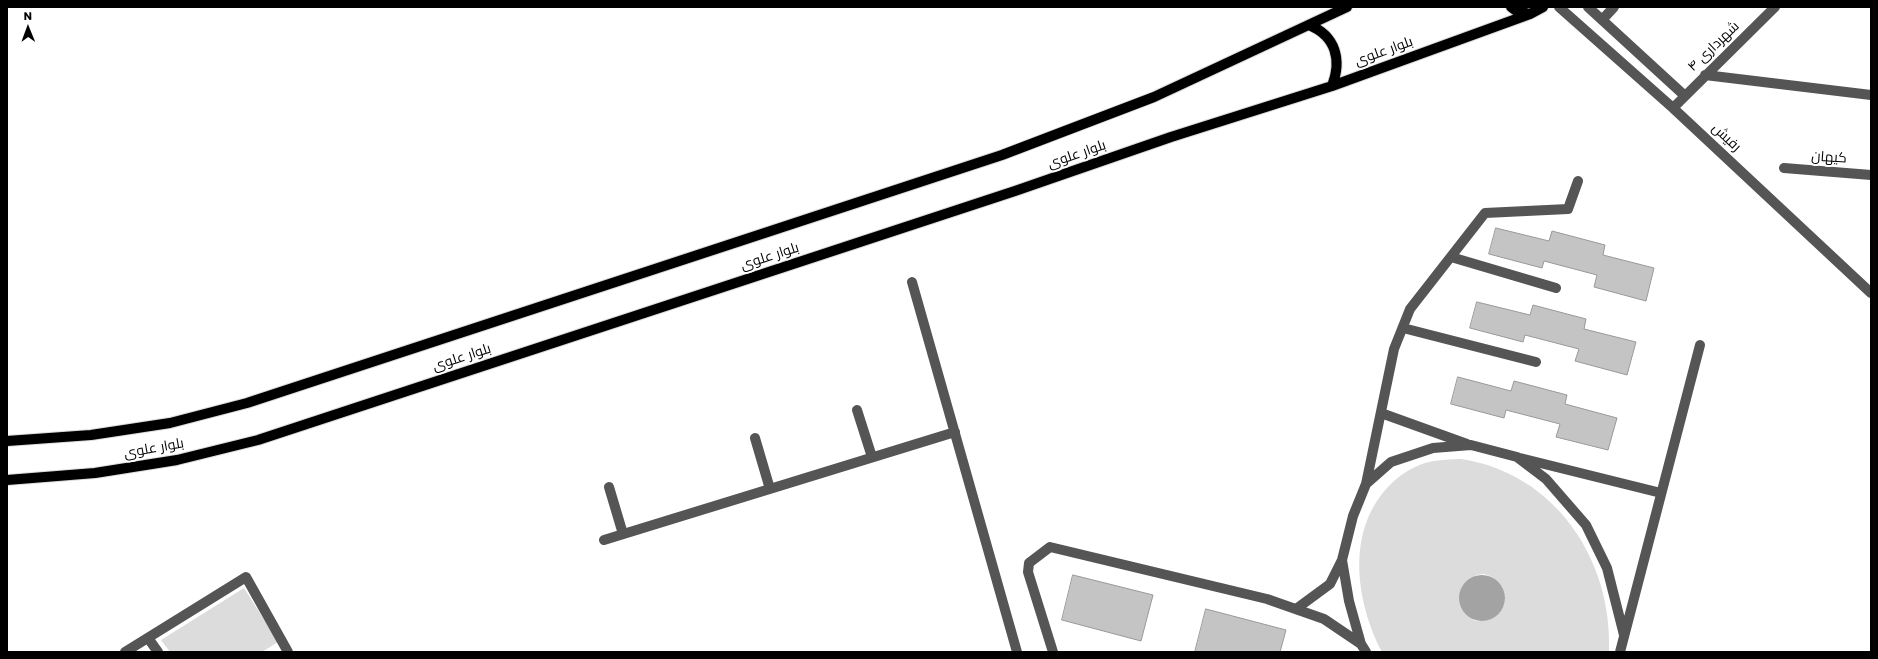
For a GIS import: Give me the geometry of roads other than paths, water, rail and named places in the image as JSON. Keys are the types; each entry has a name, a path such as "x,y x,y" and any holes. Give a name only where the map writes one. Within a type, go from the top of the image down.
{"main road":[{"name":"بلوار علوی","path":"7,442 91,435 170,423 247,403 1002,155 1154,97 1347,7"},
{"path":"1511,7 1515,10 1530,14"},
{"name":"بلوار علوی","path":"7,480 95,473 170,461 258,440 1015,191 1171,137 1332,86 1530,14 1543,7"},
{"path":"1309,25 1319,29 1328,38 1334,49 1337,61 1336,74 1332,86"}],"street":[{"name":"رفیش","path":"1559,7 1673,108 1871,293"},
{"path":"1588,7 1685,96"},
{"path":"1602,20 1614,7"},
{"name":"شهرداری ۴","path":"1673,108 1776,7"},
{"path":"1705,75 1871,95"},
{"name":"کیهان","path":"1784,168 1871,174"},
{"path":"1296,609 1330,584 1342,560 1353,516 1366,484 1394,349 1410,309 1485,213 1568,209 1578,181"},
{"path":"1451,257 1556,288"},
{"path":"912,282 1018,652"},
{"path":"1402,328 1536,362"},
{"path":"1620,652 1700,345"},
{"path":"857,410 872,457"},
{"path":"1381,413 1471,446 1661,492"},
{"path":"604,540 955,432"},
{"path":"755,438 770,489"},
{"path":"1366,484 1391,462 1433,448 1471,446"},
{"path":"1516,457 1546,479 1586,525 1607,568 1624,635"},
{"path":"609,487 624,534"},
{"path":"1053,652 1028,572 1029,564 1050,547 1259,597 1324,619 1363,648"},
{"path":"1342,560 1349,601 1363,648"},
{"path":"125,652 246,577 288,652"},
{"path":"148,638 158,652"}]}
